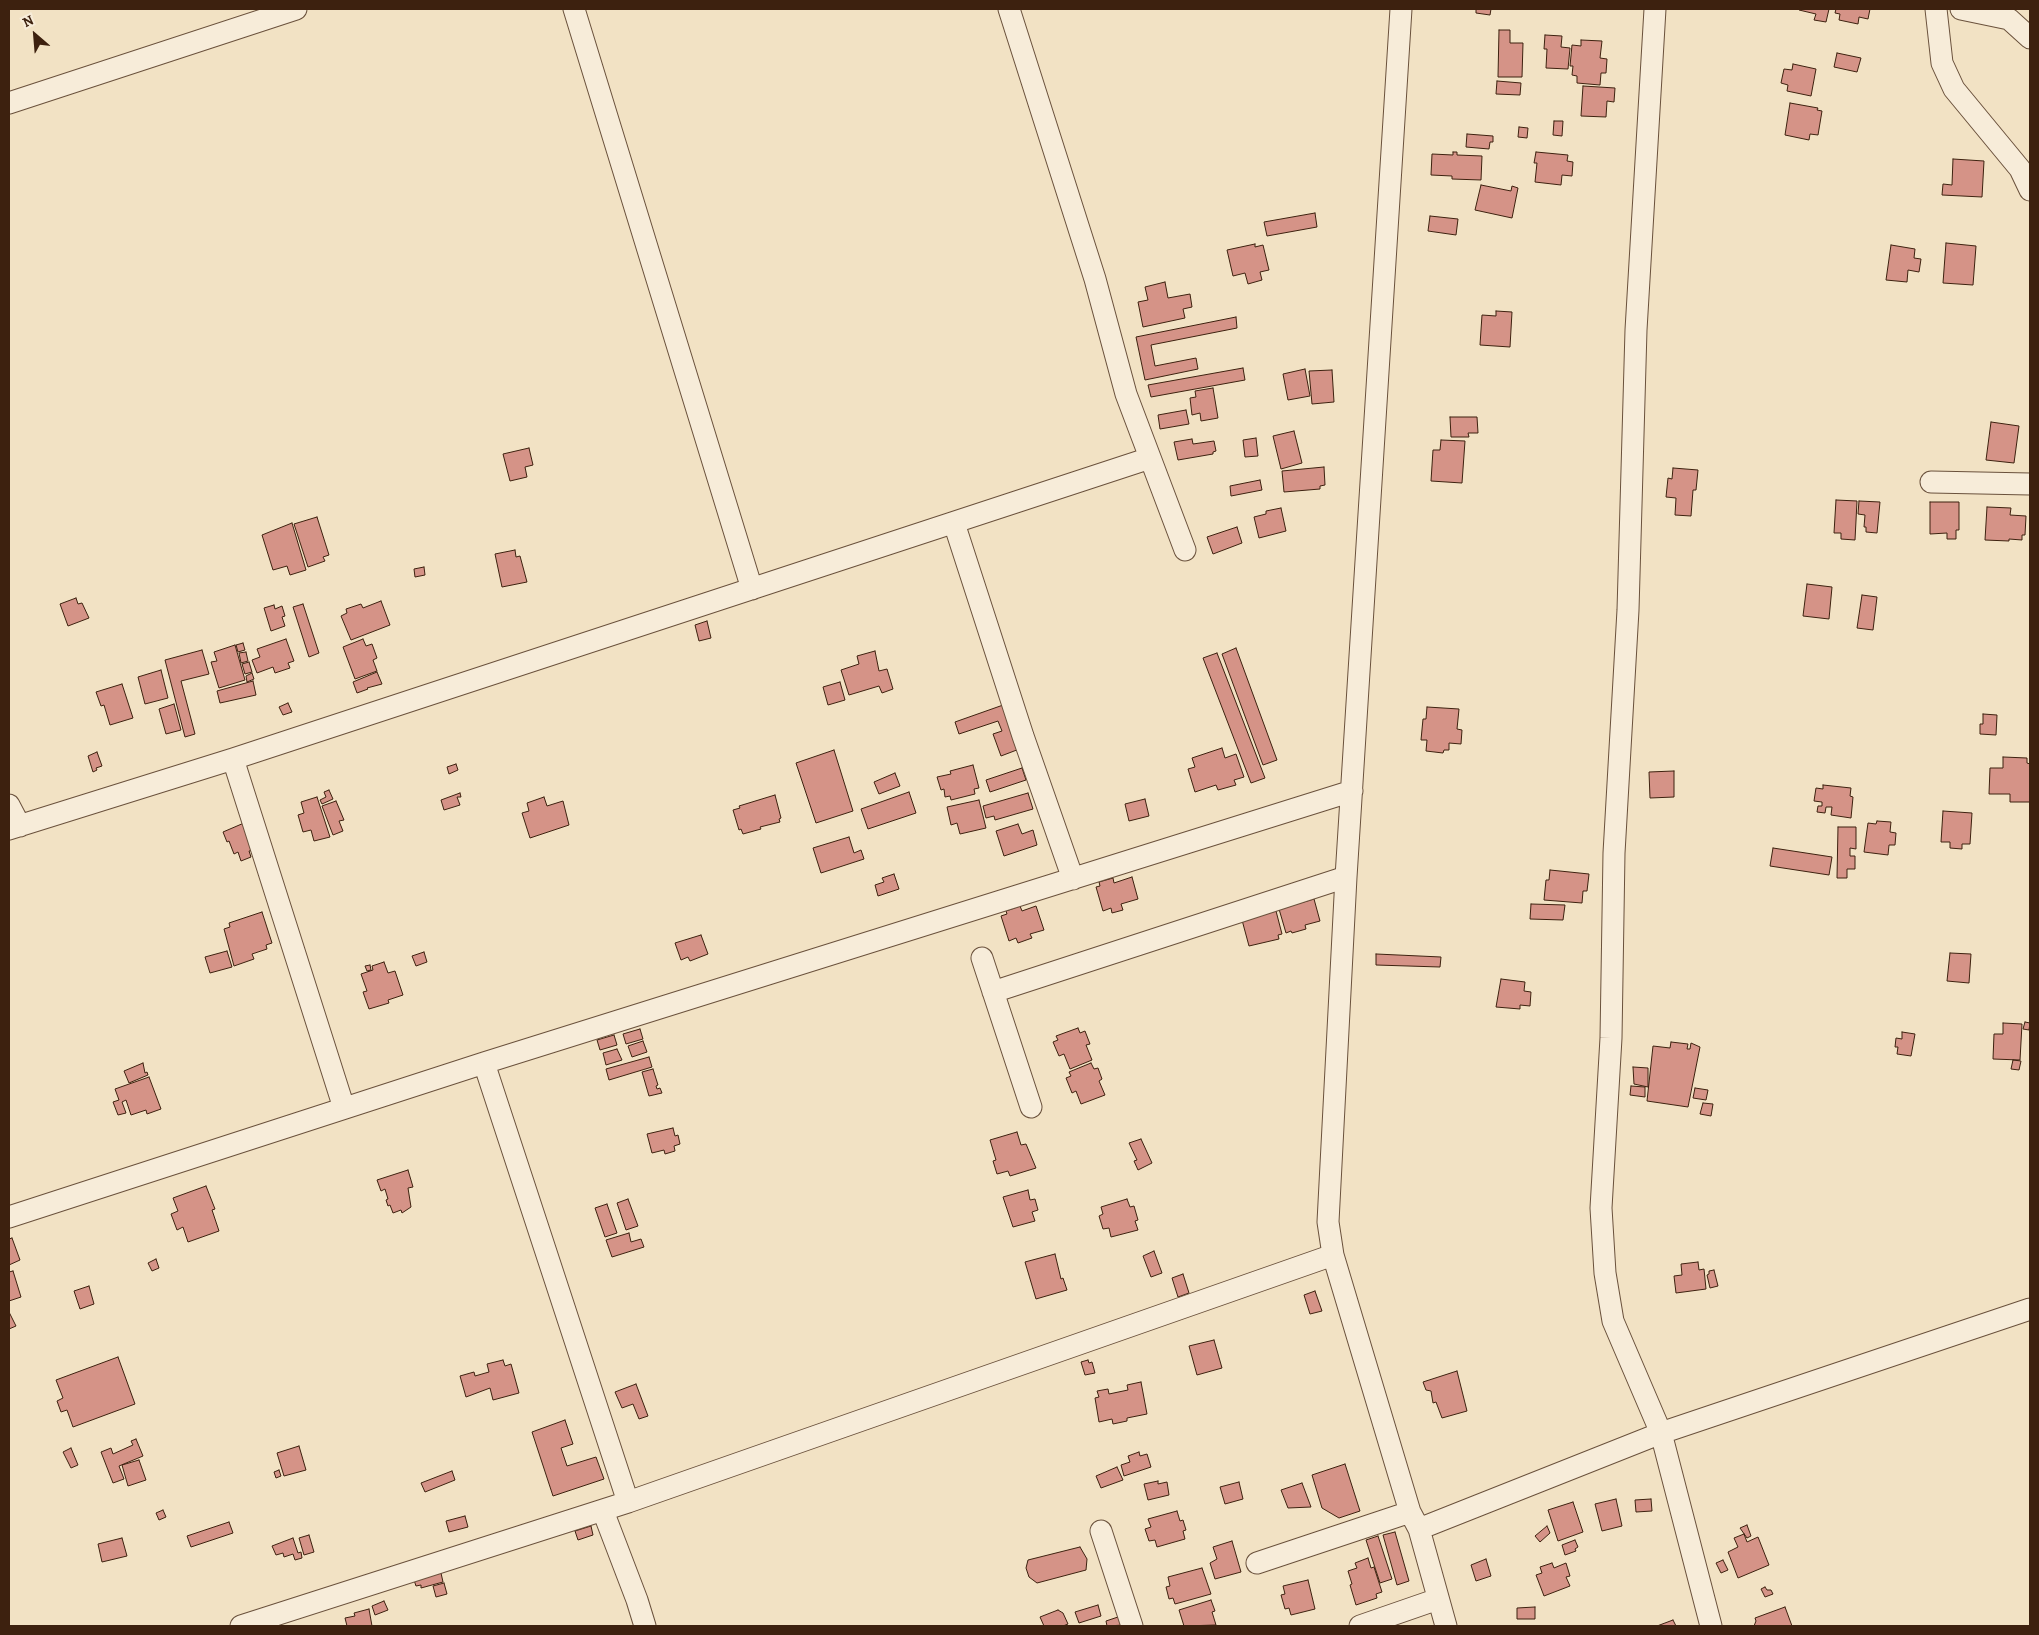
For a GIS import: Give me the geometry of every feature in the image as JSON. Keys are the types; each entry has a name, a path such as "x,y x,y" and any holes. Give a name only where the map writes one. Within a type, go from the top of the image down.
{"street":[{"path":"9,103 296,9"},
{"path":"574,9 752,589"},
{"path":"1009,9 1095,279 1126,394 1185,550"},
{"path":"1401,9 1380,309 1346,877 1328,1222 1333,1255 1446,1626"},
{"path":"1655,9 1636,330 1628,610 1614,853 1611,1038 1601,1208 1605,1273 1613,1321 1661,1433 1711,1626"},
{"path":"1936,9 1942,63 1954,89 2020,169 2030,190"},
{"path":"1961,9 2009,19 2030,38"},
{"path":"9,805 14,827 233,759 1150,458"},
{"path":"1931,482 2030,484"},
{"path":"954,523 1023,736 1074,879"},
{"path":"233,759 344,1108"},
{"path":"9,1217 344,1108 1352,792"},
{"path":"993,992 1346,877"},
{"path":"982,958 1032,1106"},
{"path":"484,1064 628,1502"},
{"path":"241,1626 603,1511 1333,1255"},
{"path":"1257,1563 1414,1520 1661,1433 2030,1309"},
{"path":"603,1511 645,1626"},
{"path":"1100,1531 1132,1626"},
{"path":"1360,1626 1438,1598"}],"building":[{"path":"1476,9 1491,9 1490,15 1476,13"},
{"path":"1800,9 1829,9 1826,22 1814,20 1816,14"},
{"path":"1836,9 1870,9 1868,19 1859,17 1858,24 1839,20 1840,14 1835,13"},
{"path":"1499,30 1510,30 1510,43 1523,43 1522,77 1498,77"},
{"path":"1545,35 1562,36 1561,47 1570,48 1568,69 1546,68 1547,49 1544,49"},
{"path":"1581,40 1602,41 1600,58 1607,59 1606,73 1601,73 1600,85 1577,83 1577,76 1572,75 1573,66 1570,66 1572,45 1581,46"},
{"path":"1837,53 1861,58 1857,72 1834,67"},
{"path":"1793,64 1816,69 1811,96 1787,91 1788,85 1781,83 1784,69 1792,70"},
{"path":"1497,81 1521,83 1520,95 1496,94"},
{"path":"1583,86 1615,88 1614,102 1607,101 1606,117 1581,116"},
{"path":"1790,103 1818,108 1817,110 1822,111 1818,135 1810,134 1809,140 1785,135"},
{"path":"1554,121 1563,121 1562,136 1553,135"},
{"path":"1519,127 1528,128 1527,138 1518,137"},
{"path":"1467,134 1493,136 1493,142 1490,142 1489,149 1466,147"},
{"path":"1453,152 1457,152 1457,155 1482,156 1481,180 1452,179 1452,176 1431,175 1432,154 1453,155"},
{"path":"1536,152 1568,155 1567,161 1573,162 1572,176 1562,175 1561,185 1535,182 1537,163 1534,163"},
{"path":"1953,159 1984,161 1982,197 1942,195 1943,184 1952,185"},
{"path":"1481,185 1511,191 1512,186 1518,188 1512,218 1475,210"},
{"path":"1315,213 1317,227 1267,236 1264,222"},
{"path":"1430,216 1458,219 1456,235 1428,231"},
{"path":"1946,243 1976,246 1973,285 1943,283"},
{"path":"1255,244 1255,247 1263,245 1269,270 1260,272 1262,280 1248,284 1245,273 1233,276 1227,250"},
{"path":"1891,245 1915,249 1914,258 1921,259 1919,272 1908,270 1907,282 1886,280"},
{"path":"1165,282 1168,298 1190,294 1192,307 1183,309 1185,318 1143,327 1138,302 1148,300 1145,287"},
{"path":"1496,311 1512,312 1510,347 1480,345 1482,315 1496,316"},
{"path":"1236,317 1237,328 1151,345 1155,366 1196,358 1198,369 1145,380 1136,337"},
{"path":"1243,368 1245,380 1151,397 1148,385"},
{"path":"1305,369 1310,396 1288,400 1283,374"},
{"path":"1332,370 1334,402 1312,404 1309,371"},
{"path":"1213,388 1218,418 1201,421 1200,413 1192,415 1190,398 1196,397 1195,391"},
{"path":"1186,410 1189,424 1160,429 1158,415"},
{"path":"1450,417 1477,417 1478,433 1468,433 1469,437 1451,437"},
{"path":"1991,422 2019,426 2014,463 1986,460"},
{"path":"1294,431 1302,463 1281,469 1273,436"},
{"path":"1256,438 1258,456 1245,457 1243,440"},
{"path":"1192,439 1193,444 1214,441 1216,451 1213,454 1178,460 1174,442"},
{"path":"1441,440 1465,441 1462,483 1431,481 1433,450 1440,450"},
{"path":"529,448 533,465 525,467 527,477 510,481 503,454"},
{"path":"1324,467 1325,485 1320,486 1320,489 1284,492 1282,471"},
{"path":"1673,468 1698,470 1696,490 1693,490 1691,516 1675,515 1676,498 1666,497 1668,478 1672,479"},
{"path":"1260,480 1262,490 1231,496 1230,486"},
{"path":"1836,500 1857,501 1855,540 1841,539 1841,533 1834,533"},
{"path":"1859,501 1880,502 1877,533 1866,532 1866,527 1864,527 1865,515 1858,514"},
{"path":"1930,502 1959,502 1959,530 1956,530 1956,539 1947,539 1947,533 1930,534"},
{"path":"1987,507 2011,508 2010,515 2026,516 2025,535 2022,535 2022,540 1985,540"},
{"path":"1281,508 1286,531 1259,538 1254,517 1266,514 1266,511"},
{"path":"317,517 329,555 323,557 325,561 308,567 294,524"},
{"path":"292,523 306,570 290,575 287,566 273,570 262,535"},
{"path":"1237,527 1242,543 1213,554 1207,537"},
{"path":"515,550 516,557 520,556 527,582 502,587 495,554"},
{"path":"424,567 425,575 415,577 414,569"},
{"path":"1807,584 1832,587 1829,619 1803,616"},
{"path":"1862,595 1877,597 1873,630 1857,628"},
{"path":"76,598 78,604 82,603 89,618 68,626 60,604"},
{"path":"381,601 390,625 351,640 341,616 347,613 346,609 361,604 363,608"},
{"path":"303,604 319,653 309,657 293,607"},
{"path":"274,605 275,609 282,606 285,616 282,617 285,626 271,631 264,608"},
{"path":"707,621 711,638 699,641 695,625"},
{"path":"286,639 294,661 288,663 290,668 275,673 273,667 257,673 252,660 260,657 257,649"},
{"path":"363,639 366,646 372,644 377,658 373,660 377,671 355,679 343,647"},
{"path":"243,643 245,650 238,652 236,645"},
{"path":"235,645 245,680 219,688 211,662 217,661 214,652"},
{"path":"1236,648 1277,760 1263,765 1222,654"},
{"path":"202,650 209,674 181,681 195,734 185,737 165,660"},
{"path":"875,651 879,671 887,669 893,689 882,693 879,686 849,695 841,670 859,664 857,656"},
{"path":"246,652 248,661 241,663 239,653"},
{"path":"1217,653 1265,778 1251,783 1203,658"},
{"path":"249,662 252,672 245,674 242,664"},
{"path":"161,670 168,698 145,704 138,677"},
{"path":"377,672 382,684 357,693 353,682"},
{"path":"252,673 254,679 247,682 246,676"},
{"path":"253,681 256,695 220,703 217,691"},
{"path":"840,682 845,700 828,705 823,687"},
{"path":"122,684 133,718 110,725 104,705 101,706 96,692"},
{"path":"288,703 292,712 283,715 279,707"},
{"path":"174,704 181,730 166,734 159,709"},
{"path":"1006,704 1022,748 1001,756 993,734 1002,731 998,721 959,734 955,722"},
{"path":"1427,707 1459,709 1457,729 1462,730 1461,744 1449,743 1449,750 1444,750 1443,753 1426,751 1427,740 1421,740 1423,719 1426,719"},
{"path":"1983,714 1997,715 1996,735 1980,734"},
{"path":"1222,748 1225,758 1236,754 1244,777 1234,780 1236,785 1218,790 1216,785 1195,792 1188,769 1195,767 1192,758"},
{"path":"834,750 853,811 816,823 796,763"},
{"path":"97,752 102,766 96,768 97,770 93,772 88,756"},
{"path":"2003,757 2027,758 2027,763 2030,764 2030,802 2010,802 2010,794 1989,794 1990,768 2003,768"},
{"path":"456,764 458,770 449,774 447,767"},
{"path":"973,765 979,788 974,789 975,794 951,800 950,796 945,797 944,789 941,790 937,777 951,774 950,771"},
{"path":"1022,768 1026,780 990,792 986,780"},
{"path":"1674,771 1674,797 1650,798 1649,772"},
{"path":"895,773 900,786 879,794 874,782"},
{"path":"1823,785 1851,788 1850,796 1853,797 1851,818 1831,815 1832,807 1826,807 1825,813 1817,812 1818,806 1822,806 1822,802 1814,801 1816,788 1823,789"},
{"path":"329,790 333,799 322,804 320,800 326,797 324,792"},
{"path":"909,792 916,813 868,829 861,809"},
{"path":"460,793 461,797 457,797 460,805 444,810 441,800"},
{"path":"1028,793 1033,809 995,820 994,816 986,818 983,806"},
{"path":"775,795 781,818 779,819 780,822 743,834 741,829 739,830 733,810 740,808 739,806"},
{"path":"317,797 330,837 314,841 311,830 303,832 298,815 304,813 301,802"},
{"path":"544,797 547,806 563,801 569,825 530,838 522,813 529,811 527,803"},
{"path":"1145,799 1149,816 1129,821 1125,804"},
{"path":"979,800 986,828 960,834 957,823 951,825 947,807"},
{"path":"336,801 344,820 339,821 343,831 333,835 322,806"},
{"path":"1943,811 1972,813 1970,844 1962,844 1962,849 1950,848 1950,842 1941,842"},
{"path":"1877,821 1891,822 1890,832 1896,833 1895,845 1889,845 1888,855 1864,852 1868,823 1876,824"},
{"path":"244,823 254,850 249,851 251,857 241,861 238,852 234,854 223,832"},
{"path":"1018,824 1022,834 1033,830 1037,845 1004,856 996,831"},
{"path":"1838,827 1856,827 1856,849 1850,848 1850,856 1855,856 1855,869 1847,869 1847,878 1837,878"},
{"path":"849,837 854,853 861,850 864,859 821,873 813,848"},
{"path":"1773,848 1832,857 1829,875 1770,866"},
{"path":"1550,870 1589,874 1587,891 1583,891 1582,903 1544,900 1546,880 1549,880"},
{"path":"894,874 899,889 878,896 875,885 884,882 882,878"},
{"path":"1132,877 1138,899 1121,904 1123,910 1112,913 1111,908 1103,911 1096,887 1100,886 1099,882 1113,878 1114,883"},
{"path":"1314,899 1320,921 1305,925 1306,929 1286,933 1279,909"},
{"path":"1531,904 1565,905 1563,920 1530,919"},
{"path":"1020,906 1022,911 1036,906 1044,930 1030,934 1032,938 1018,943 1016,938 1009,941 1001,916 1007,914 1006,911"},
{"path":"1276,911 1282,934 1278,935 1279,939 1249,946 1242,920"},
{"path":"262,912 272,943 266,945 267,949 252,954 254,959 234,966 224,929 230,927 229,923"},
{"path":"701,935 708,954 690,961 688,957 681,960 675,943"},
{"path":"227,951 232,967 210,973 205,957"},
{"path":"424,952 427,962 416,966 412,956"},
{"path":"1950,953 1971,954 1969,983 1947,981"},
{"path":"1376,954 1441,957 1440,967 1376,965"},
{"path":"384,962 388,973 395,971 403,995 388,1000 389,1003 369,1009 363,992 367,991 361,974 373,970 372,966"},
{"path":"370,965 371,970 367,971 365,966"},
{"path":"1501,979 1525,982 1524,991 1531,992 1530,1006 1520,1005 1520,1009 1496,1007"},
{"path":"2025,1022 2030,1023 2029,1030 2023,1029"},
{"path":"2003,1023 2022,1024 2020,1060 1993,1059 1994,1034 2003,1034"},
{"path":"1078,1028 1080,1033 1085,1031 1090,1044 1086,1045 1092,1060 1070,1069 1064,1054 1059,1056 1053,1042 1058,1040 1056,1036"},
{"path":"640,1029 643,1039 626,1044 623,1034"},
{"path":"1902,1032 1915,1034 1911,1056 1897,1054 1898,1047 1895,1047 1896,1038 1902,1039"},
{"path":"614,1035 617,1045 600,1050 597,1040"},
{"path":"643,1041 647,1052 632,1057 628,1046"},
{"path":"1671,1042 1688,1044 1687,1049 1690,1049 1691,1043 1700,1047 1688,1107 1647,1101 1653,1046 1670,1048"},
{"path":"617,1049 622,1060 606,1065 603,1053"},
{"path":"649,1057 652,1067 609,1080 606,1069"},
{"path":"2013,1060 2021,1061 2019,1070 2011,1069"},
{"path":"143,1063 145,1073 147,1072 148,1075 129,1083 124,1071"},
{"path":"1091,1063 1094,1069 1098,1068 1102,1079 1099,1081 1105,1095 1081,1104 1076,1091 1072,1093 1066,1078 1071,1076 1069,1072"},
{"path":"1633,1067 1648,1068 1648,1087 1634,1084"},
{"path":"653,1069 658,1085 656,1086 657,1089 660,1088 662,1093 649,1096 642,1072"},
{"path":"149,1077 161,1109 147,1114 146,1110 131,1115 126,1100 122,1102 126,1113 118,1115 113,1102 119,1100 115,1089"},
{"path":"1631,1086 1645,1087 1645,1097 1630,1095"},
{"path":"1695,1088 1708,1090 1706,1100 1693,1098"},
{"path":"1703,1103 1713,1104 1711,1116 1700,1114"},
{"path":"673,1128 675,1136 678,1135 680,1144 674,1146 675,1151 665,1154 664,1150 652,1153 647,1134"},
{"path":"1017,1132 1021,1145 1026,1144 1036,1168 1010,1176 1008,1171 997,1174 993,1161 996,1160 990,1140"},
{"path":"1141,1139 1152,1163 1138,1170 1134,1161 1137,1160 1129,1143"},
{"path":"408,1170 413,1187 408,1188 411,1207 402,1213 401,1210 393,1213 386,1200 388,1199 385,1189 381,1191 377,1180"},
{"path":"206,1186 215,1209 212,1210 219,1231 188,1242 183,1227 177,1230 171,1214 178,1211 173,1198"},
{"path":"1028,1190 1030,1200 1035,1199 1038,1210 1032,1212 1035,1221 1013,1227 1003,1197"},
{"path":"628,1199 638,1226 626,1230 617,1203"},
{"path":"1127,1199 1130,1207 1134,1206 1138,1220 1135,1221 1138,1230 1111,1237 1109,1228 1103,1229 1099,1216 1103,1214 1101,1207"},
{"path":"607,1204 617,1233 605,1237 595,1208"},
{"path":"629,1233 631,1242 641,1239 644,1247 612,1257 606,1240"},
{"path":"12,1238 20,1260 9,1265 9,1239"},
{"path":"1154,1251 1162,1273 1151,1277 1143,1256"},
{"path":"1055,1254 1061,1279 1063,1278 1067,1290 1036,1299 1025,1262"},
{"path":"156,1259 159,1268 152,1271 148,1263"},
{"path":"1698,1262 1699,1270 1704,1269 1706,1289 1676,1293 1674,1276 1682,1275 1681,1264"},
{"path":"1714,1270 1718,1286 1710,1288 1707,1275 1709,1271"},
{"path":"13,1271 21,1297 9,1301 9,1272"},
{"path":"1183,1274 1189,1293 1178,1297 1172,1278"},
{"path":"89,1286 94,1304 80,1309 74,1291"},
{"path":"1315,1291 1322,1311 1310,1314 1304,1295"},
{"path":"9,1312 16,1326 9,1329"},
{"path":"1214,1340 1222,1368 1197,1375 1189,1346"},
{"path":"118,1357 135,1404 73,1427 67,1410 61,1412 57,1401 63,1398 56,1380"},
{"path":"503,1360 505,1366 511,1364 519,1393 493,1400 490,1388 466,1397 460,1376 474,1372 475,1376 489,1372 487,1364"},
{"path":"1088,1360 1089,1363 1092,1362 1095,1373 1085,1375 1081,1362"},
{"path":"1457,1371 1467,1411 1442,1418 1436,1402 1433,1403 1431,1391 1426,1390 1423,1382"},
{"path":"1141,1382 1147,1414 1127,1418 1127,1421 1113,1424 1112,1419 1099,1422 1095,1398 1099,1397 1097,1391 1108,1389 1109,1394 1128,1390 1127,1385"},
{"path":"636,1384 648,1416 639,1419 633,1404 622,1408 615,1392"},
{"path":"565,1420 573,1444 561,1448 567,1466 596,1457 604,1479 553,1496 532,1432"},
{"path":"136,1439 143,1456 119,1466 124,1479 113,1483 101,1452 111,1448 113,1454 133,1445 131,1441"},
{"path":"299,1446 306,1470 284,1476 277,1453"},
{"path":"71,1448 78,1465 71,1468 63,1452"},
{"path":"1139,1452 1140,1456 1147,1454 1151,1467 1124,1476 1121,1465 1130,1462 1128,1456"},
{"path":"139,1460 146,1480 128,1486 122,1465"},
{"path":"1345,1464 1360,1511 1339,1518 1322,1508 1312,1475"},
{"path":"1117,1467 1123,1480 1101,1488 1096,1476"},
{"path":"279,1470 281,1476 276,1478 274,1472"},
{"path":"452,1471 455,1480 425,1492 421,1483"},
{"path":"1158,1481 1158,1484 1167,1482 1169,1495 1148,1500 1144,1484"},
{"path":"1239,1482 1243,1499 1225,1504 1220,1487"},
{"path":"1302,1483 1311,1507 1288,1508 1281,1490"},
{"path":"1616,1499 1622,1526 1602,1531 1595,1504"},
{"path":"1651,1499 1652,1511 1636,1512 1635,1500"},
{"path":"1573,1502 1583,1532 1558,1541 1548,1510"},
{"path":"163,1510 166,1517 159,1520 156,1513"},
{"path":"1177,1511 1180,1521 1183,1520 1186,1530 1183,1531 1185,1539 1157,1547 1155,1540 1149,1541 1145,1529 1151,1527 1148,1519"},
{"path":"465,1516 468,1527 449,1532 446,1521"},
{"path":"229,1522 233,1533 191,1547 187,1536"},
{"path":"1747,1525 1751,1536 1747,1538 1740,1528"},
{"path":"591,1526 593,1535 578,1540 575,1531"},
{"path":"1547,1526 1550,1533 1540,1542 1535,1536"},
{"path":"1395,1532 1409,1581 1397,1585 1383,1535"},
{"path":"1744,1534 1747,1542 1758,1537 1769,1565 1738,1578 1728,1552 1738,1547 1734,1538"},
{"path":"309,1535 314,1552 304,1555 299,1538"},
{"path":"1378,1536 1392,1579 1380,1583 1366,1540"},
{"path":"122,1538 127,1556 102,1562 98,1544"},
{"path":"293,1538 298,1553 301,1552 302,1558 295,1560 293,1554 284,1557 283,1553 276,1555 272,1546"},
{"path":"1575,1540 1578,1547 1575,1549 1576,1551 1565,1555 1562,1545"},
{"path":"1232,1541 1241,1572 1215,1579 1210,1563 1217,1559 1213,1547"},
{"path":"1080,1547 1087,1559 1086,1570 1037,1583 1029,1577 1026,1568 1028,1560"},
{"path":"1368,1558 1371,1568 1374,1567 1382,1592 1376,1594 1377,1598 1356,1605 1348,1571 1357,1568 1355,1563"},
{"path":"1486,1559 1491,1576 1476,1581 1471,1565"},
{"path":"1723,1560 1728,1570 1721,1573 1716,1563"},
{"path":"1552,1563 1554,1568 1566,1563 1570,1576 1566,1577 1570,1586 1544,1596 1536,1575 1542,1573 1540,1567"},
{"path":"1202,1568 1211,1594 1175,1604 1173,1598 1169,1599 1166,1587 1170,1586 1168,1577"},
{"path":"441,1573 443,1582 421,1588 421,1585 416,1586 414,1580"},
{"path":"1308,1580 1315,1609 1291,1615 1289,1608 1285,1609 1281,1595 1285,1594 1283,1586"},
{"path":"444,1583 447,1594 436,1597 433,1586"},
{"path":"1765,1587 1767,1590 1771,1590 1773,1594 1765,1597 1761,1589"},
{"path":"1211,1600 1215,1611 1212,1612 1216,1625 1184,1626 1179,1610"},
{"path":"384,1601 388,1610 375,1615 372,1606"},
{"path":"1098,1605 1101,1616 1079,1623 1075,1612"},
{"path":"1535,1607 1535,1619 1517,1619 1517,1608"},
{"path":"1785,1607 1792,1626 1754,1626 1755,1618"},
{"path":"369,1609 372,1626 347,1626 345,1618 355,1616 354,1613"},
{"path":"1058,1610 1063,1613 1068,1624 1063,1626 1044,1626 1040,1617"},
{"path":"1121,1616 1124,1625 1107,1626 1106,1621"},
{"path":"1673,1620 1676,1626 1657,1626"}]}
